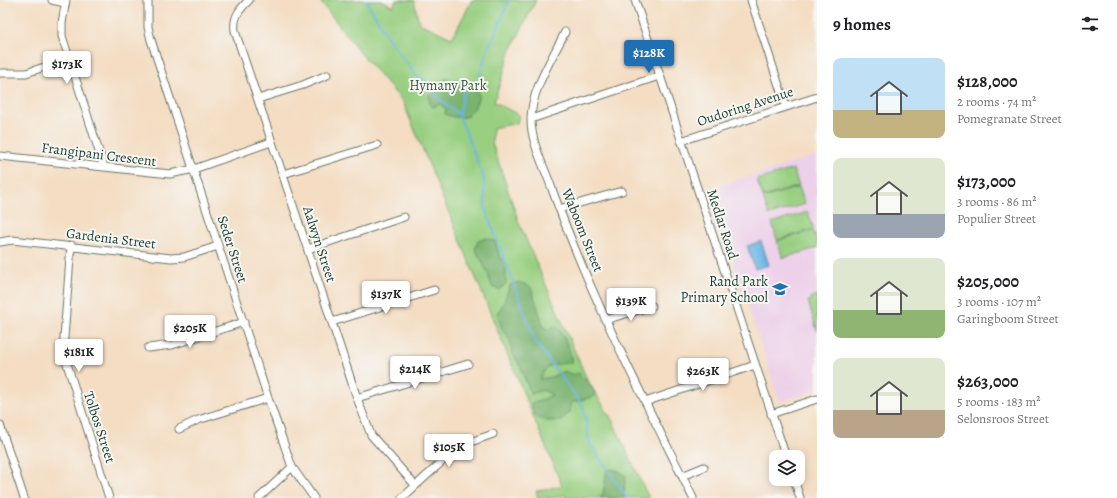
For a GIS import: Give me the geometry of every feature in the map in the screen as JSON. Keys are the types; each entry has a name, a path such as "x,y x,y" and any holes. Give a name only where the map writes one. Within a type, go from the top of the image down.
{"street":[{"path":"52,0 66,2 62,31 69,59 104,167"},
{"name":"Seder Street","path":"148,0 148,27 151,40 268,398 292,467 314,498"},
{"name":"Aalwyn Street","path":"249,0 236,14 234,25 271,142 357,398 372,435 415,485"},
{"name":"Medlar Road","path":"635,0 784,450"},
{"path":"751,0 786,107"},
{"path":"564,32 540,85 532,108 531,119 659,76"},
{"path":"0,73 26,73 69,59"},
{"path":"258,99 303,85 328,75"},
{"name":"Oudoring Avenue","path":"681,141 817,97"},
{"name":"Waboom Street","path":"531,119 533,134 559,209 605,320 693,498"},
{"name":"Frangipani Crescent","path":"0,156 170,174 194,169 271,142"},
{"path":"283,174 377,145"},
{"path":"559,209 622,191"},
{"path":"308,249 404,216"},
{"name":"Gardenia Street","path":"0,242 12,240 71,245 177,258 218,246"},
{"name":"Tolbos Street","path":"71,245 63,351 109,498"},
{"path":"332,322 434,290"},
{"path":"605,320 652,306"},
{"path":"148,348 172,345 244,322"},
{"path":"357,398 468,364"},
{"path":"645,402 755,365"},
{"path":"179,429 198,420 268,398"},
{"path":"771,414 817,398"},
{"path":"0,425 24,498"},
{"path":"402,498 461,446 493,434"},
{"path":"259,498 292,467"},
{"path":"682,476 704,467"},
{"path":"796,486 800,498"}],"shaded area":[{"name":"Rand Park Primary School","path":"817,155 817,390 780,402 709,189"}],"green space":[{"name":"Hymany Park","path":"319,0 382,0 393,7 396,0 414,0 419,23 452,38 472,0 536,0 510,52 494,102 519,115 517,123 493,128 492,143 519,223 586,377 612,420 649,498 566,498 565,495 553,498 538,498 536,491 562,486 403,102 364,57"},
{"path":"446,78 454,82 467,79 474,84 479,96 474,109 466,117 453,117 445,114 446,109 440,104 433,107 430,105 429,95 439,91 440,81"},
{"path":"793,169 799,186 763,197 757,180"},
{"path":"799,187 805,204 769,215 763,198"},
{"path":"808,212 814,229 777,240 772,223"},
{"path":"813,230 817,241 817,248 783,258 777,241"},
{"path":"486,238 495,241 506,272 506,284 499,290 492,287 487,271 475,249 478,241"},
{"path":"519,282 531,287 544,327 547,329 555,326 561,333 569,349 571,363 556,364 548,367 540,379 551,377 564,371 574,375 579,373 589,383 596,396 571,403 570,412 561,421 548,421 535,417 531,403 540,401 552,395 543,390 531,394 519,364 512,352 510,340 503,331 497,313 502,306 510,285"},
{"path":"817,295 817,331 808,301 812,300 811,297"},
{"path":"607,469 617,470 626,476 623,498 600,498 603,494"}],"water":[{"path":"761,241 769,265 755,269 747,246"}],"waterway":[{"path":"366,0 388,38 418,78 424,79 431,92 459,115 484,178 485,208 536,343 583,406 590,444 627,498"},
{"path":"459,115 465,87 480,80 484,59 508,0"}],"place":[{"name":"Rand Park Primary School","path":"780,289"}]}
